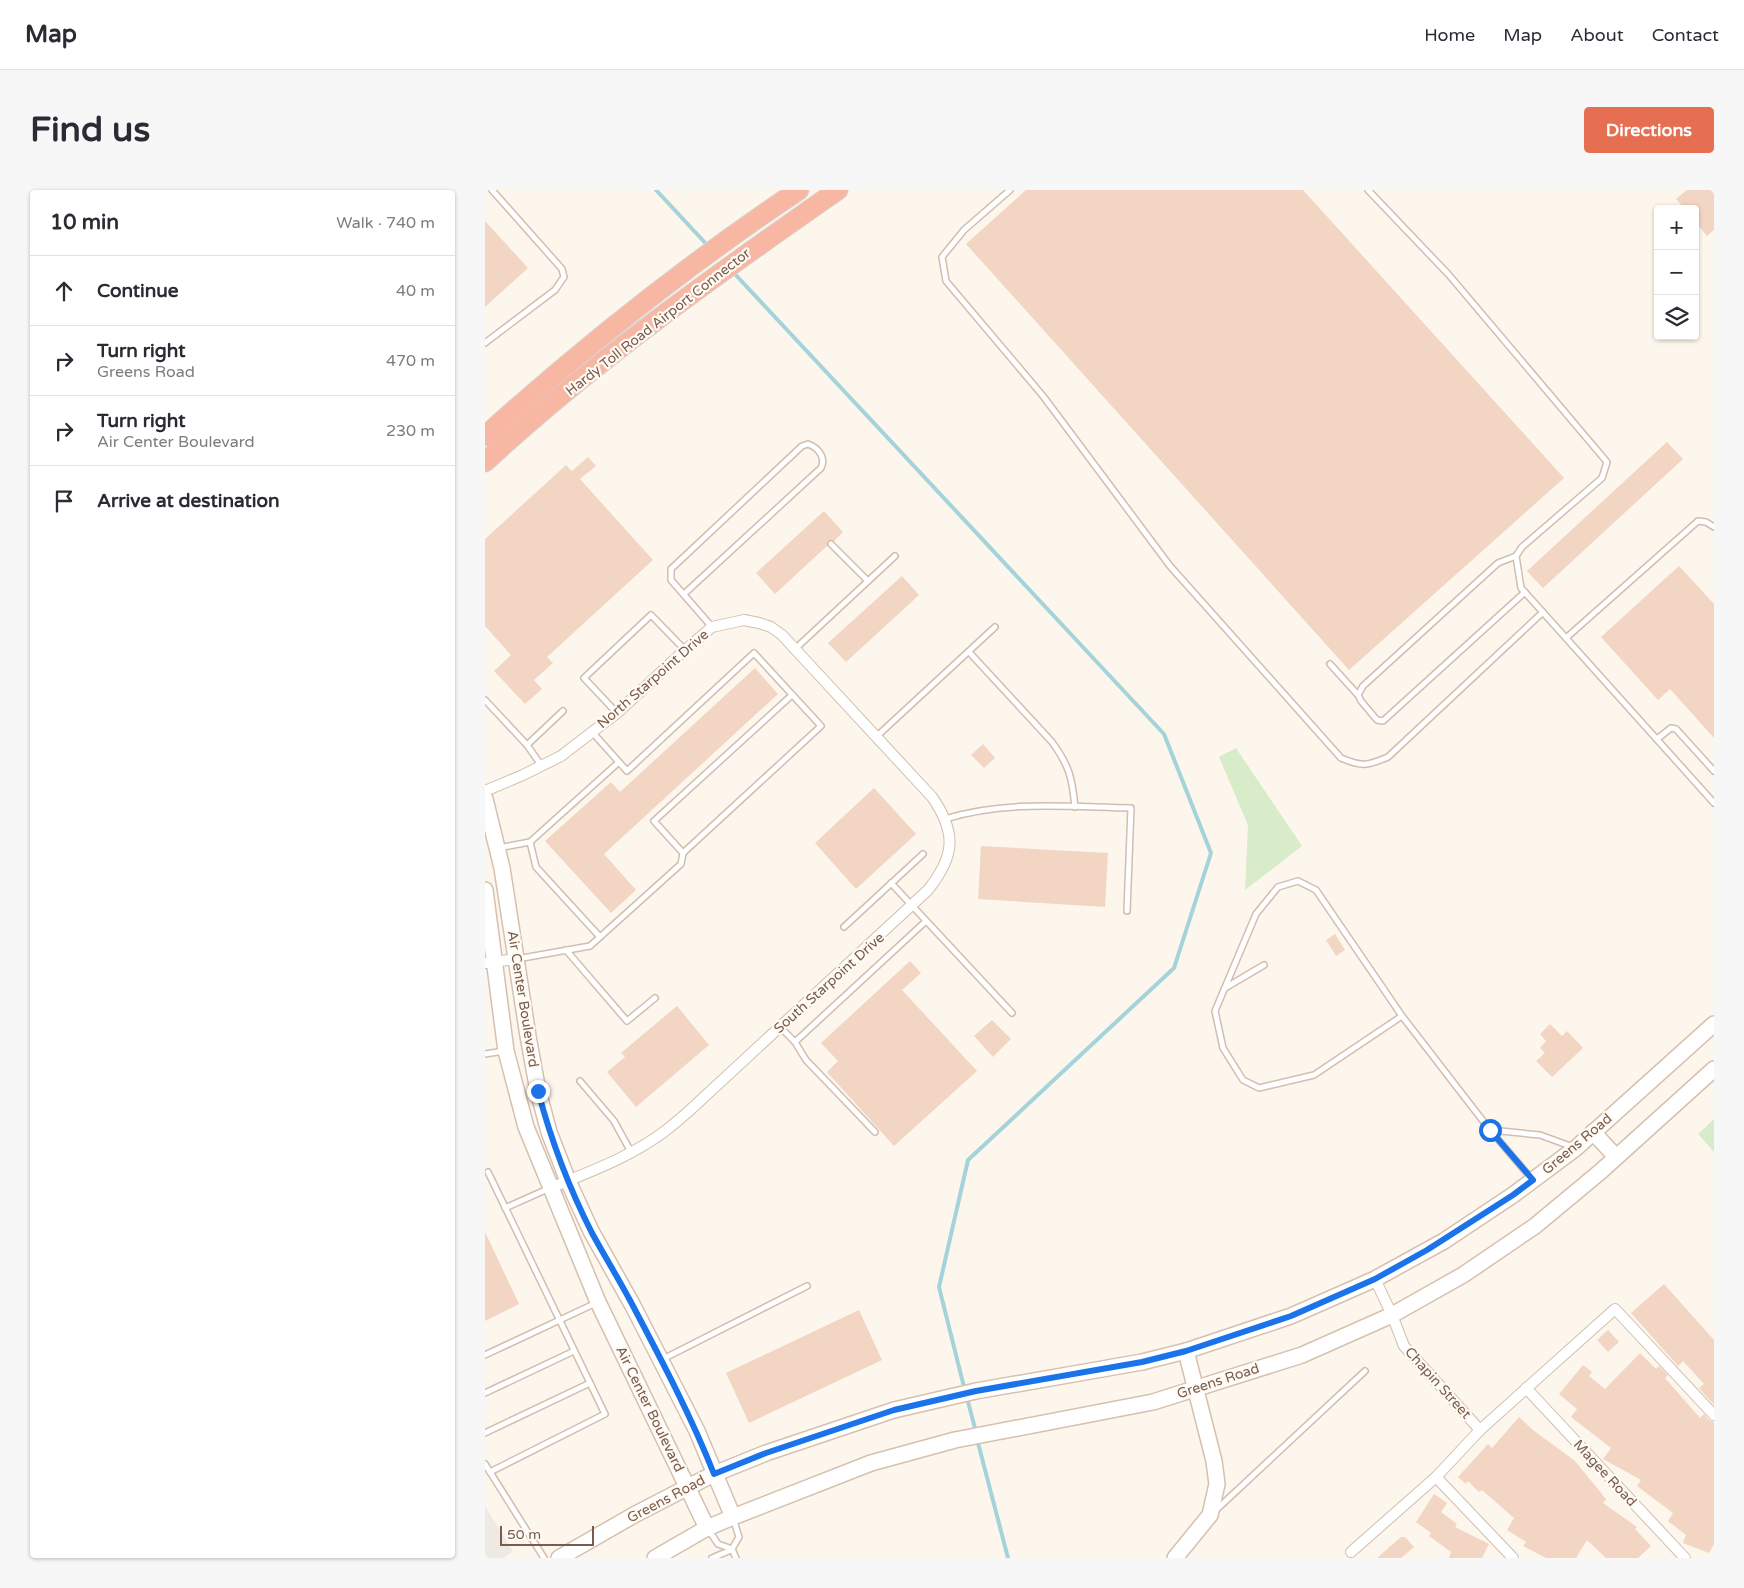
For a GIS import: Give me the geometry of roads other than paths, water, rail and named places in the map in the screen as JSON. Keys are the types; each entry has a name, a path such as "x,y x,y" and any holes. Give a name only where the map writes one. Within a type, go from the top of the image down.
{"highway":[{"name":"Hardy Toll Road Airport Connector","path":"485,436 597,340 685,270 799,190"},
{"name":"Hardy Toll Road Airport Connector","path":"485,462 612,354 701,286 838,190"}],"main road":[{"name":"Air Center Boulevard","path":"485,799 498,848 528,1036 538,1091 549,1132 568,1181 591,1231 697,1431 733,1516"},
{"name":"Air Center Boulevard","path":"485,890 490,962 506,1051 526,1127 598,1302 707,1528"},
{"name":"Greens Road","path":"559,1558 688,1487 714,1474 766,1453 894,1410 947,1397 1142,1362 1186,1351 1291,1316 1375,1279 1443,1241 1533,1180 1576,1148 1714,1024"},
{"name":"Greens Road","path":"655,1558 707,1528 733,1516 871,1463 955,1440 1153,1402 1302,1355 1392,1315 1463,1275 1535,1226 1616,1157 1714,1069"},
{"path":"1593,1132 1616,1157"},
{"path":"1175,1558 1210,1515 1217,1484 1214,1461 1186,1351"}],"street":[{"name":"North Starpoint Drive","path":"485,791 561,756 617,713 685,650 713,627 744,620 771,627 782,635 856,716"},
{"name":"South Starpoint Drive","path":"550,1188 601,1167 664,1132 912,906 938,878 949,852 950,835 945,819 932,797 856,716"},
{"path":"490,962 516,959"},
{"name":"Chapin Street","path":"1375,1279 1404,1346 1480,1430"},
{"name":"Chapin Street","path":"1351,1552 1436,1477 1480,1430 1615,1309 1714,1415"},
{"name":"Magee Road","path":"1526,1388 1685,1558"},
{"path":"1436,1477 1513,1558"}],"lane":[{"path":"485,343 555,290 565,277 562,269 492,190"},
{"path":"1010,190 964,230 942,257 946,281 1043,396 1170,566 1341,758 1356,764 1371,764 1388,757 1543,612"},
{"path":"1358,695 1363,686 1498,563 1516,556 1522,547 1602,478 1607,462 1449,275 1368,190"},
{"path":"684,594 821,468 824,462 823,457 812,445 802,446 671,569 671,580 713,627"},
{"path":"1566,638 1698,521 1706,522 1714,527"},
{"path":"831,544 868,582"},
{"path":"795,649 895,556"},
{"path":"1516,556 1521,588 1714,803"},
{"path":"1330,664 1358,695 1377,720 1383,721 1525,592"},
{"path":"617,713 584,678 651,615 685,650"},
{"path":"876,737 995,627"},
{"path":"969,652 1052,742 1062,756 1071,776 1075,807"},
{"path":"516,959 590,946 681,864 683,853 821,726 754,653 627,771 593,733"},
{"path":"683,853 654,821 792,695"},
{"path":"485,700 527,745 542,766"},
{"path":"527,745 563,711"},
{"path":"1657,739 1671,728 1676,729 1714,771"},
{"path":"498,848 530,842 619,762"},
{"path":"945,819 961,814 999,808 1031,806 1131,808 1127,911"},
{"path":"530,842 536,867 600,937"},
{"path":"844,927 923,854"},
{"path":"1402,1016 1314,1075 1259,1088 1243,1080 1223,1048 1215,1011 1256,914 1278,887 1298,881 1316,890 1402,1016 1490,1130 1533,1180"},
{"path":"891,883 1012,1013"},
{"path":"795,1042 926,921"},
{"path":"566,950 627,1021 655,998"},
{"path":"1224,989 1265,965"},
{"path":"780,1027 795,1042 806,1060 875,1132"},
{"path":"485,1054 506,1051"},
{"path":"580,1080 614,1121 631,1152"},
{"path":"1490,1130 1540,1135 1576,1148"},
{"path":"488,1172 605,1414 490,1472"},
{"path":"505,1208 550,1188"},
{"path":"661,1361 807,1286"},
{"path":"485,1355 598,1302"},
{"path":"485,1393 574,1351"},
{"path":"1210,1515 1365,1371"},
{"path":"485,1433 590,1383"},
{"path":"485,1464 544,1558"},
{"name":"Air Center Boulevard","path":"707,1528 718,1544 732,1549 739,1537 733,1516"},
{"path":"712,1558 732,1549 736,1558"}],"waterway":[{"path":"656,190 709,247"},
{"path":"733,272 1164,734 1211,853 1174,968 968,1160 939,1287 965,1391"},
{"path":"967,1398 976,1432"},
{"path":"977,1439 1008,1558"}]}
